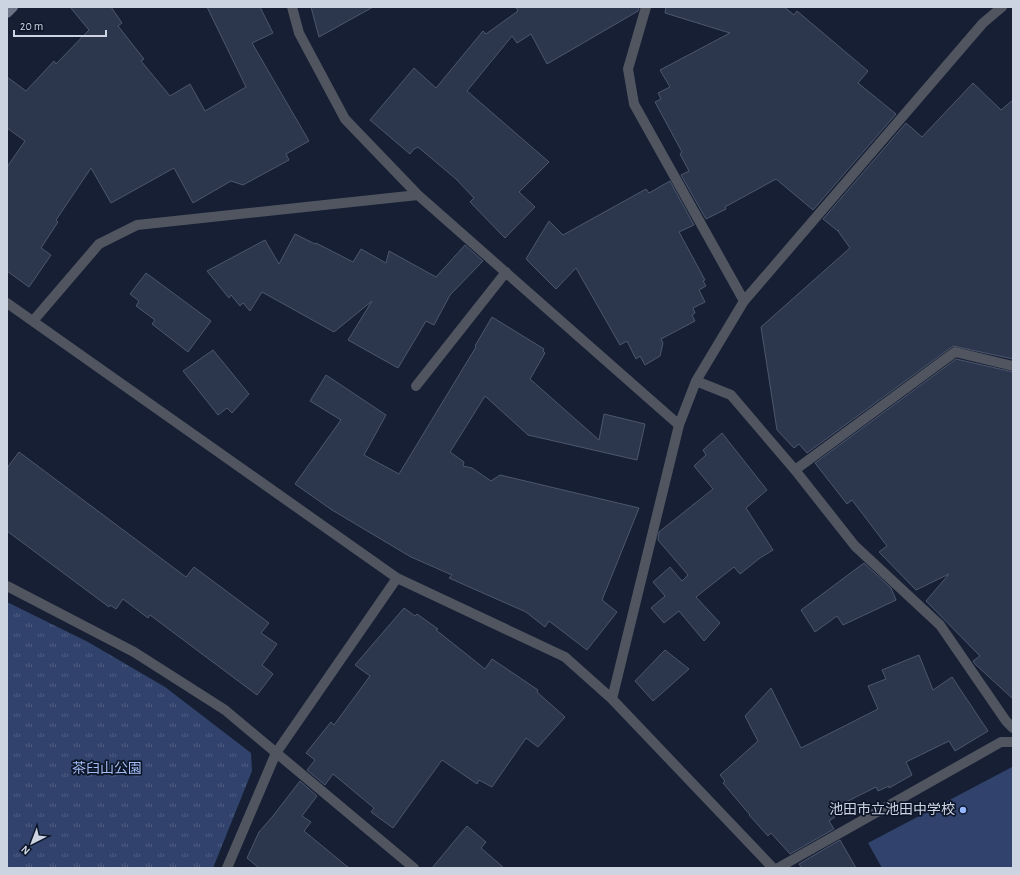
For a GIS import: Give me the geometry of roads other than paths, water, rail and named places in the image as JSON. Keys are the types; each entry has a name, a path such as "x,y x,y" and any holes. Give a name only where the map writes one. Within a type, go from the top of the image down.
{"street":[{"path":"7,13 13,7"},
{"path":"292,7 299,33 345,119 418,195 679,425"},
{"path":"646,7 628,68 634,104 744,301"},
{"path":"612,699 679,425 696,381 744,301 983,23 1002,7"},
{"path":"33,321 99,244 137,225 418,195"},
{"path":"416,386 506,272"},
{"path":"7,303 396,578 564,657 612,699 773,868"},
{"path":"795,470 956,352 1013,366"},
{"path":"696,381 731,395 795,470 854,546 940,625 1006,721 1013,728"},
{"path":"227,868 276,753 396,578"},
{"path":"7,586 134,652 225,710 414,868"},
{"path":"778,868 1001,742 1013,742"}],"place":[{"name":"池田市立池田中学校","path":"963,810"}],"park label":[{"name":"茶臼山公園","path":"107,769"}]}
